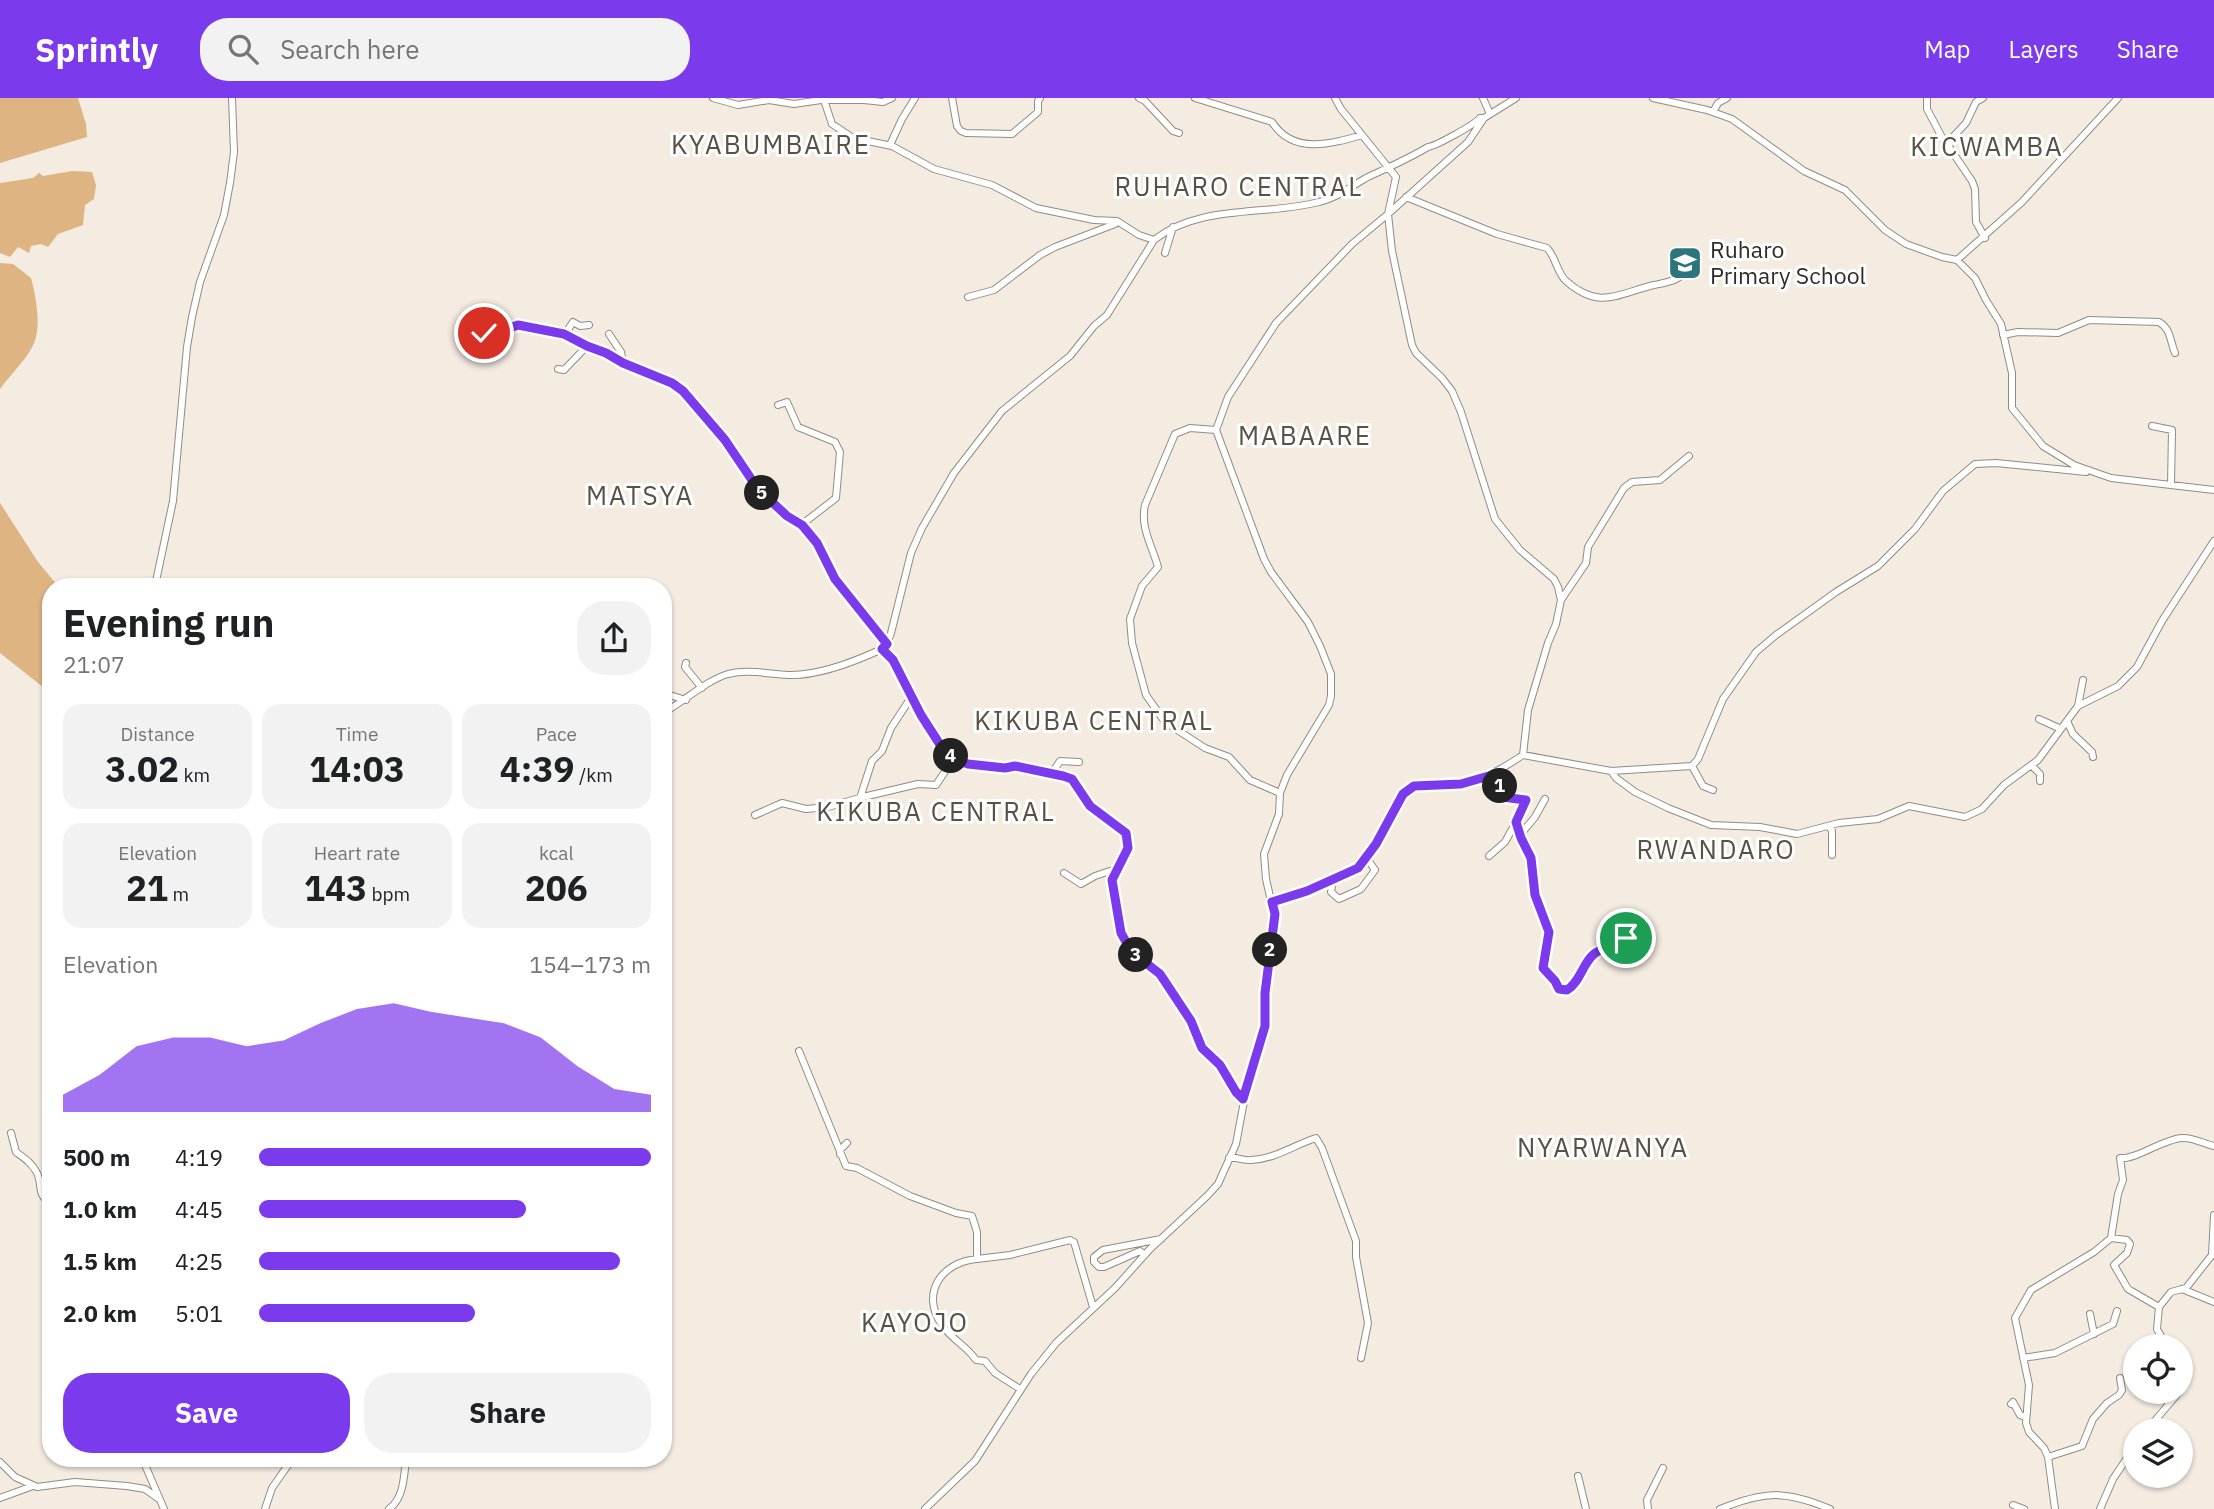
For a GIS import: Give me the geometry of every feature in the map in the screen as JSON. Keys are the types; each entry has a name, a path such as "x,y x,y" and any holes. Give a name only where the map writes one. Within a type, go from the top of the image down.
{"street":[{"path":"157,578 173,500 192,317 200,282 224,215 230,183 233,152 232,98"},
{"path":"713,98 738,104 769,100 883,102 892,98"},
{"path":"890,145 915,98"},
{"path":"951,99 957,127 961,131 1003,135 1014,133 1038,112 1040,98"},
{"path":"1139,98 1173,131 1179,133"},
{"path":"1195,98 1272,122 1279,133 1302,143 1323,146 1362,135"},
{"path":"1335,98 1396,177 1388,214 1392,251 1412,345 1416,353 1443,378 1452,391 1495,519 1521,550 1554,579 1561,600"},
{"path":"925,1509 975,1461 1020,1389 1056,1343 1213,1190 1236,1144 1243,1099 1265,1026 1265,993 1275,914 1266,879 1264,854 1279,814 1280,793 1290,766 1329,705 1331,674 1321,646 1308,622 1264,559 1216,430 1228,397 1276,323 1352,244 1468,142 1487,116 1483,98"},
{"path":"884,647 911,553 954,472 986,429 1013,400 1070,356 1094,326 1107,315 1154,240 1174,226 1220,215 1318,202 1337,196 1369,177 1467,129 1479,118 1516,98"},
{"path":"1653,98 1732,119 1804,171 1845,190 1885,230 1906,244 1957,260 1975,278 2001,324 2012,373 2011,401 2017,415 2043,446 2074,465 2111,478 2214,490"},
{"path":"1713,112 1718,103 1727,98"},
{"path":"1927,98 1930,114 1975,189 1976,222 1984,233 1984,238"},
{"path":"1949,147 1951,139 1966,123 1976,102 1983,98"},
{"path":"1957,260 2022,202 2118,98"},
{"path":"824,100 834,125 860,141 890,145 934,169 992,185 1036,208 1094,220 1116,221 1154,240"},
{"path":"1406,197 1497,234 1547,248 1556,267 1569,283 1584,293 1602,298 1621,297 1654,285 1665,284 1679,279 1693,267"},
{"path":"968,297 994,290 1040,255 1080,236 1113,223 1130,229"},
{"path":"1165,253 1174,226"},
{"path":"1964,253 1969,271"},
{"path":"2003,335 2018,332 2058,332 2089,320 2159,322 2166,326 2175,353"},
{"path":"569,337 569,328 573,322 580,326 589,325"},
{"path":"462,325 491,337 518,325 569,337 672,383 683,391 725,440 758,489 802,525 817,543 841,586 862,611 893,660 942,749 954,759 968,764 1005,768 1015,766 1072,779 1090,806 1126,833 1128,848 1116,869 1113,885 1121,933 1132,952 1160,974 1191,1021 1202,1048 1220,1065 1243,1099"},
{"path":"609,334 621,352 623,363"},
{"path":"558,369 564,370 587,346"},
{"path":"778,405 788,402 798,427 835,442 840,452 836,498 802,525"},
{"path":"2152,426 2172,430 2171,485"},
{"path":"1216,430 1190,428 1175,434 1145,505 1142,516 1145,533 1158,568 1146,579 1134,606 1130,619 1132,643 1146,695 1165,722 1205,748 1229,757 1250,780 1280,793"},
{"path":"1523,755 1528,710 1556,624 1561,600 1586,563 1588,547 1624,488 1632,482 1660,480 1689,456"},
{"path":"1272,902 1307,891 1358,868 1376,844 1399,801 1414,786 1461,784 1492,775 1523,755 1611,771 1692,766 1698,759 1723,699 1756,652 1836,592 1878,566 1915,529 1943,491 1975,464 2092,472"},
{"path":"2078,706 2118,686 2137,667 2162,621 2214,541"},
{"path":"672,708 720,677 740,672 788,675 814,673 884,647"},
{"path":"686,663 685,667 702,688"},
{"path":"1611,771 1635,792 1711,825 1760,827 1797,834 1829,825 1878,819 1904,807 1950,815 1954,813 1965,817 1982,808 2004,785 2038,760 2078,706 2083,680"},
{"path":"672,696 686,700"},
{"path":"863,797 872,761 882,751 891,728 912,696"},
{"path":"2039,719 2061,729"},
{"path":"2067,721 2073,734 2092,752 2093,757"},
{"path":"755,815 782,803 814,809 918,784 936,785 946,770 949,754"},
{"path":"1052,773 1060,761 1079,762"},
{"path":"2031,765 2040,774 2040,781"},
{"path":"1692,766 1703,786 1713,790"},
{"path":"1489,856 1505,842 1526,800 1502,797 1499,782 1492,775"},
{"path":"1520,835 1545,799"},
{"path":"1516,822 1531,858 1535,895 1549,932 1543,968 1559,989 1567,990 1573,986 1582,975 1586,963 1596,953 1616,949 1631,936"},
{"path":"1829,825 1832,831 1832,855"},
{"path":"1333,880 1331,892 1339,899 1361,889 1375,870 1366,857"},
{"path":"1064,873 1081,884 1116,869"},
{"path":"799,1051 846,1166 857,1168 910,1196 972,1216 977,1232 977,1259"},
{"path":"11,1133 16,1152 26,1159 37,1173 42,1197"},
{"path":"2055,1509 2048,1457 2044,1448 2029,1432 2025,1417 2029,1385 2015,1318 2031,1290 2094,1252 2111,1238 2123,1180 2120,1158 2133,1158 2142,1151 2185,1137 2214,1146"},
{"path":"1229,1158 1238,1157 1248,1161 1264,1158 1316,1138 1356,1241 1356,1257 1368,1323 1361,1358"},
{"path":"840,1156 840,1150 846,1143"},
{"path":"2160,1334 2157,1329 2159,1307 2171,1292 2186,1288 2212,1255 2214,1215"},
{"path":"1145,1255 1140,1251 1104,1268 1094,1262 1094,1257 1103,1250 1162,1238"},
{"path":"2111,1238 2127,1240 2130,1244 2127,1253 2114,1265 2127,1289 2159,1307"},
{"path":"1020,1389 995,1373 985,1361 976,1360 972,1353 946,1331 933,1310 932,1302 936,1281 943,1272 967,1260 1010,1255 1070,1240 1074,1242 1093,1307"},
{"path":"2204,1266 2214,1265"},
{"path":"2182,1289 2214,1302"},
{"path":"2023,1358 2055,1353 2094,1334 2113,1324 2117,1311"},
{"path":"2090,1314 2094,1334"},
{"path":"2048,1457 2078,1448 2084,1443 2094,1419 2122,1390 2120,1378"},
{"path":"2011,1404 2013,1402 2020,1415 2025,1417"},
{"path":"2157,1418 2168,1404"},
{"path":"0,1462 15,1477 33,1486 43,1488 75,1482 128,1486 145,1489 159,1499"},
{"path":"2100,1509 2123,1464"},
{"path":"146,1467 164,1509"},
{"path":"265,1509 272,1488 287,1467"},
{"path":"389,1509 395,1505 404,1486 405,1467"},
{"path":"1648,1509 1647,1500 1663,1468"},
{"path":"1578,1476 1586,1509"},
{"path":"0,1498 33,1486"},
{"path":"1720,1509 1751,1497 1783,1495 1830,1509"},
{"path":"2013,1505 2024,1509"}],"shaded area":[{"path":"0,98 78,98 87,137 0,163"},
{"path":"72,171 92,172 96,185 94,199 85,205 83,225 58,234 48,247 41,244 31,246 29,253 18,247 10,257 0,253 0,183 33,178 39,173 43,176"},
{"path":"0,263 13,264 31,278 38,324 31,349 0,389"},
{"path":"0,503 51,578 42,578 42,686 0,653"}],"place":[{"name":"Ruharo Primary School","path":"1685,263"}],"district":[{"name":"KYABUMBAIRE","path":"771,145"},
{"name":"KICWAMBA","path":"1987,147"},
{"name":"RUHARO CENTRAL","path":"1239,187"},
{"name":"MABAARE","path":"1305,436"},
{"name":"MATSYA","path":"640,496"},
{"name":"KIKUBA CENTRAL","path":"1094,721"},
{"name":"KIKUBA CENTRAL","path":"936,812"},
{"name":"RWANDARO","path":"1716,850"},
{"name":"NYARWANYA","path":"1603,1148"},
{"name":"KAYOJO","path":"915,1323"}],"route":[{"path":"484,333 491,337 500,335 518,325 564,334 672,383 683,391 725,440 758,489 787,516 802,525 817,543 835,579 887,644 882,649 905,679 921,715 946,754 968,764 998,765 1005,768 1015,766 1072,779 1090,806 1121,827 1126,833 1128,848 1112,880 1121,933 1132,952 1160,974 1191,1021 1202,1048 1220,1065 1243,1099 1265,1026 1265,993 1275,914 1272,902 1307,891 1358,868 1376,844 1403,794 1414,786 1461,784 1492,775 1499,782 1502,797 1526,800 1516,822 1531,858 1535,895 1549,932 1543,968 1559,989 1563,991 1573,986 1592,956 1602,950 1616,949 1626,938"}]}
